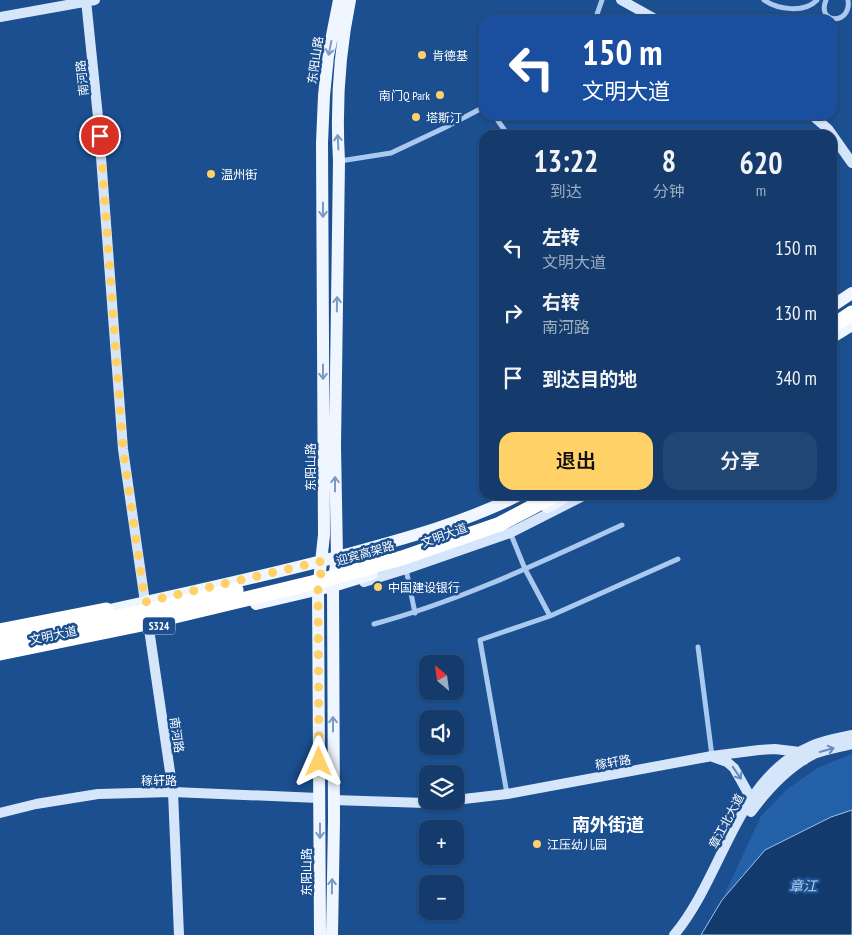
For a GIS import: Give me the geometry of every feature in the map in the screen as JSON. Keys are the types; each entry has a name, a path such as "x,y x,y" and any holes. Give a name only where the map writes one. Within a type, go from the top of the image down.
{"highway":[{"path":"837,312 852,302"},
{"path":"837,323 852,313"},
{"name":"迎宾高架路","path":"0,641 134,614 313,573 400,548 496,514 524,500"},
{"name":"迎宾高架路","path":"0,653 136,625 316,582 402,558 500,524 546,500"},
{"path":"0,632 106,610"}],"main road":[{"name":"东阳山路","path":"320,935 318,590 323,561 324,535 324,96 328,56 339,0"},
{"name":"东阳山路","path":"332,935 333,586 336,557 334,446 339,161 337,119 340,76 350,0"},
{"path":"837,303 852,293"},
{"path":"837,334 852,325"},
{"name":"文明大道","path":"106,610 323,561 397,542 495,508 510,500"},
{"name":"文明大道","path":"0,661 318,590 405,567 508,530 560,500"}],"street":[{"path":"598,15 602,0"},
{"path":"621,0 649,15"},
{"path":"764,0 782,7 799,8 809,7 822,0 826,13 829,15"},
{"path":"837,19 847,15 848,0"},
{"path":"0,17 89,1"},
{"name":"南河路","path":"89,1 123,449 145,602"},
{"path":"339,161 391,153 479,110"},
{"path":"818,120 829,130"},
{"path":"837,142 852,163"},
{"path":"837,340 852,329"},
{"path":"550,616 525,569 508,530 574,500"},
{"path":"374,624 415,613 525,569 622,526"},
{"path":"507,794 480,640 550,616 678,559"},
{"path":"405,567 415,613"},
{"name":"南河路","path":"149,629 173,792 179,935"},
{"path":"698,647 712,756 727,762 734,768 752,800"},
{"name":"章江北大道","path":"683,935 693,923 751,812 761,798 778,779 796,764 811,746 852,735"},
{"name":"章江北大道","path":"674,935 688,918 716,867 741,815 771,775 791,757 815,754 852,744"},
{"name":"稼轩路","path":"464,799 507,794 712,756 775,749 802,756"},
{"name":"稼轩路","path":"0,812 98,794 173,792 319,798"},
{"path":"333,800 419,803"}],"shaded area":[{"path":"852,754 852,810 831,817 765,850 722,900 761,816 786,790 817,768"}],"water":[{"name":"章江","path":"852,810 852,935 701,935 722,900 765,850 831,817"}],"place":[{"name":"肯德基","path":"422,55"},
{"name":"南门Q Park","path":"440,95"},
{"name":"塔斯汀","path":"416,117"},
{"name":"温州街","path":"211,174"},
{"name":"中国建设银行","path":"378,587"},
{"name":"江压幼儿园","path":"537,844"}],"district":[{"name":"南外街道","path":"608,824"}],"route":[{"path":"100,136 123,449 145,602 323,561 318,590 319,762"}]}
